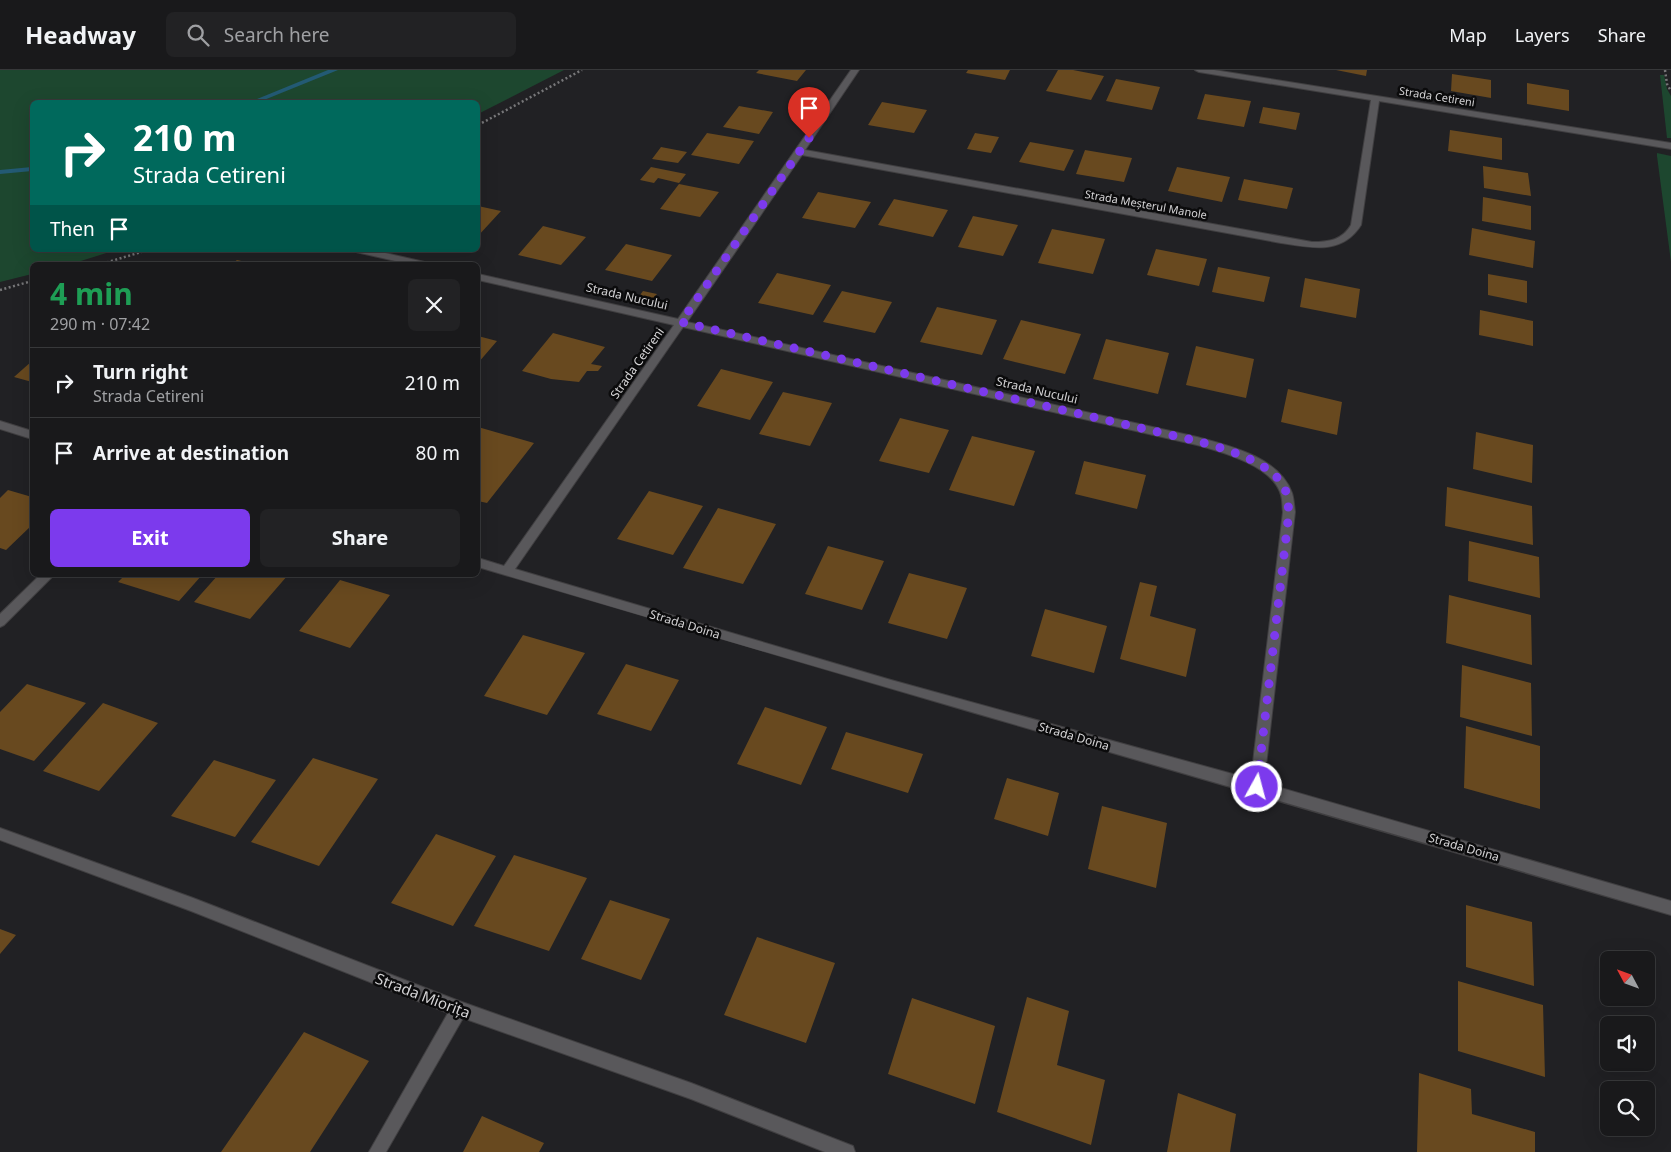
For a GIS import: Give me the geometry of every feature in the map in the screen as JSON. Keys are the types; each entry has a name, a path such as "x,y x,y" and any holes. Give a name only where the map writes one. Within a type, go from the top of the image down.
{"street":[{"name":"Strada Cetireni","path":"507,571 800,152 855,70"},
{"name":"Strada Cetireni","path":"1199,70 1671,146"},
{"name":"Strada Meșterul Manole","path":"800,152 1281,240 1329,244 1344,239 1352,232 1356,225 1374,99"},
{"path":"368,252 413,262"},
{"name":"Strada Nucului","path":"480,276 1197,441 1244,456 1269,472 1286,492 1289,512 1257,787"},
{"path":"0,425 30,434"},
{"name":"Strada Doina","path":"480,564 891,685 1257,787 1671,908"},
{"path":"0,622 46,577"},
{"name":"Strada Miorița","path":"0,834 193,906 458,1009 691,1091 847,1152"},
{"path":"377,1152 458,1009"}],"path":[{"path":"480,123 582,70"},
{"path":"1666,70 1667,84 1671,91"},
{"path":"108,262 141,252"},
{"path":"0,290 30,282"}],"green space":[{"path":"0,70 564,70 480,113 480,100 30,100 30,252 110,252 78,262 30,262 30,274 0,282"},
{"path":"1660,75 1664,75 1667,89 1671,96 1671,138 1667,138"},
{"path":"1657,153 1671,156 1671,262 1657,156"}],"building":[{"path":"759,70 806,70 797,81 756,73"},
{"path":"968,70 1010,70 1005,80 966,73"},
{"path":"1058,70 1073,70 1104,76 1091,100 1046,91"},
{"path":"1336,70 1367,70 1366,76"},
{"path":"1452,74 1491,80 1491,98 1451,91"},
{"path":"1116,79 1160,87 1152,110 1106,101"},
{"path":"1527,83 1569,90 1569,111 1527,104"},
{"path":"1205,94 1251,101 1244,127 1197,119"},
{"path":"882,102 927,110 914,133 868,125"},
{"path":"739,106 773,112 759,134 723,127"},
{"path":"1263,107 1300,113 1296,130 1259,123"},
{"path":"1450,130 1502,138 1502,160 1448,151"},
{"path":"707,133 754,141 739,164 691,155"},
{"path":"975,133 999,137 991,153 967,149"},
{"path":"1030,142 1074,150 1064,171 1019,162"},
{"path":"661,147 687,152 678,163 652,159"},
{"path":"1085,150 1132,158 1124,182 1076,174"},
{"path":"1483,166 1528,173 1531,196 1484,188"},
{"path":"651,167 686,174 679,183 658,178 654,183 640,180"},
{"path":"1177,167 1230,177 1222,202 1168,191"},
{"path":"1244,179 1293,188 1287,209 1238,200"},
{"path":"679,184 719,192 700,217 660,209"},
{"path":"818,192 871,202 855,228 802,218"},
{"path":"1483,197 1531,206 1531,230 1482,221"},
{"path":"894,199 948,210 933,237 878,225"},
{"path":"480,206 501,211 480,234"},
{"path":"973,216 1018,225 1003,256 958,247"},
{"path":"543,226 586,237 561,265 518,255"},
{"path":"1472,228 1535,241 1533,268 1469,255"},
{"path":"1052,229 1105,239 1093,274 1038,263"},
{"path":"626,244 672,255 652,281 605,270"},
{"path":"1156,249 1207,259 1199,286 1147,275"},
{"path":"1218,267 1270,277 1264,302 1212,292"},
{"path":"777,273 831,285 813,315 758,303"},
{"path":"1488,274 1527,281 1527,303 1488,295"},
{"path":"1305,278 1360,289 1356,318 1300,307"},
{"path":"643,291 657,294 650,302 637,299"},
{"path":"842,291 892,302 875,333 823,322"},
{"path":"937,307 997,320 982,355 920,342"},
{"path":"1480,310 1533,321 1533,346 1479,335"},
{"path":"1021,320 1081,334 1065,374 1003,359"},
{"path":"553,333 605,347 591,364 602,366 598,371 587,371 579,382 551,379 522,371"},
{"path":"480,337 497,341 480,361"},
{"path":"1106,339 1169,353 1158,394 1093,379"},
{"path":"1196,346 1254,359 1246,398 1186,385"},
{"path":"30,363 30,381 14,377"},
{"path":"721,369 773,382 750,420 697,406"},
{"path":"1288,389 1342,402 1337,435 1281,422"},
{"path":"783,392 832,403 810,446 759,434"},
{"path":"900,418 949,430 929,473 879,461"},
{"path":"480,428 534,443 487,503 480,501"},
{"path":"1476,432 1533,445 1532,483 1473,469"},
{"path":"972,436 1035,451 1014,506 949,490"},
{"path":"1084,461 1146,475 1137,509 1075,494"},
{"path":"1447,487 1532,506 1533,545 1445,526"},
{"path":"8,490 30,496 30,527 6,550 0,548 0,498"},
{"path":"649,491 703,506 673,555 617,539"},
{"path":"718,508 776,524 743,584 683,568"},
{"path":"1469,541 1539,557 1540,598 1468,581"},
{"path":"828,546 884,561 862,610 805,594"},
{"path":"909,573 967,588 947,639 888,623"},
{"path":"123,577 200,577 179,601 118,582"},
{"path":"216,577 286,577 250,619 194,602"},
{"path":"340,580 390,595 350,648 299,631"},
{"path":"1140,582 1157,586 1150,616 1196,629 1186,677 1120,659"},
{"path":"1449,595 1531,615 1532,665 1446,643"},
{"path":"1045,609 1107,626 1094,673 1031,656"},
{"path":"523,635 585,653 547,715 484,696"},
{"path":"626,664 679,680 651,731 597,714"},
{"path":"1462,665 1531,683 1532,736 1460,717"},
{"path":"27,684 86,703 34,761 0,749 0,712"},
{"path":"103,703 158,723 99,791 43,771"},
{"path":"765,707 827,727 801,785 737,764"},
{"path":"1466,726 1540,746 1540,809 1464,788"},
{"path":"846,732 923,754 908,793 831,769"},
{"path":"313,758 378,779 319,866 251,842"},
{"path":"214,760 276,780 235,837 171,816"},
{"path":"1007,778 1059,793 1048,836 994,819"},
{"path":"1102,806 1167,823 1156,888 1088,869"},
{"path":"436,834 496,856 453,926 391,903"},
{"path":"514,855 587,878 549,951 474,926"},
{"path":"610,900 670,919 641,980 581,959"},
{"path":"1466,905 1532,922 1534,986 1466,967"},
{"path":"0,929 16,935 0,954"},
{"path":"757,937 835,963 806,1043 724,1015"},
{"path":"1458,981 1543,1005 1545,1077 1458,1051"},
{"path":"1027,997 1069,1011 1057,1065 1105,1080 1091,1145 997,1112"},
{"path":"912,998 995,1026 975,1104 888,1074"},
{"path":"304,1032 369,1061 310,1152 221,1152"},
{"path":"1419,1073 1471,1089 1472,1114 1535,1132 1535,1152 1417,1152"},
{"path":"1178,1093 1236,1114 1230,1152 1167,1152"},
{"path":"482,1116 544,1143 539,1152 463,1152"}],"waterway":[{"path":"259,100 334,70"},
{"path":"0,172 30,169"}],"route":[{"path":"809,138 681,322 1197,441 1244,456 1269,472 1286,492 1289,512 1257,787"}]}
